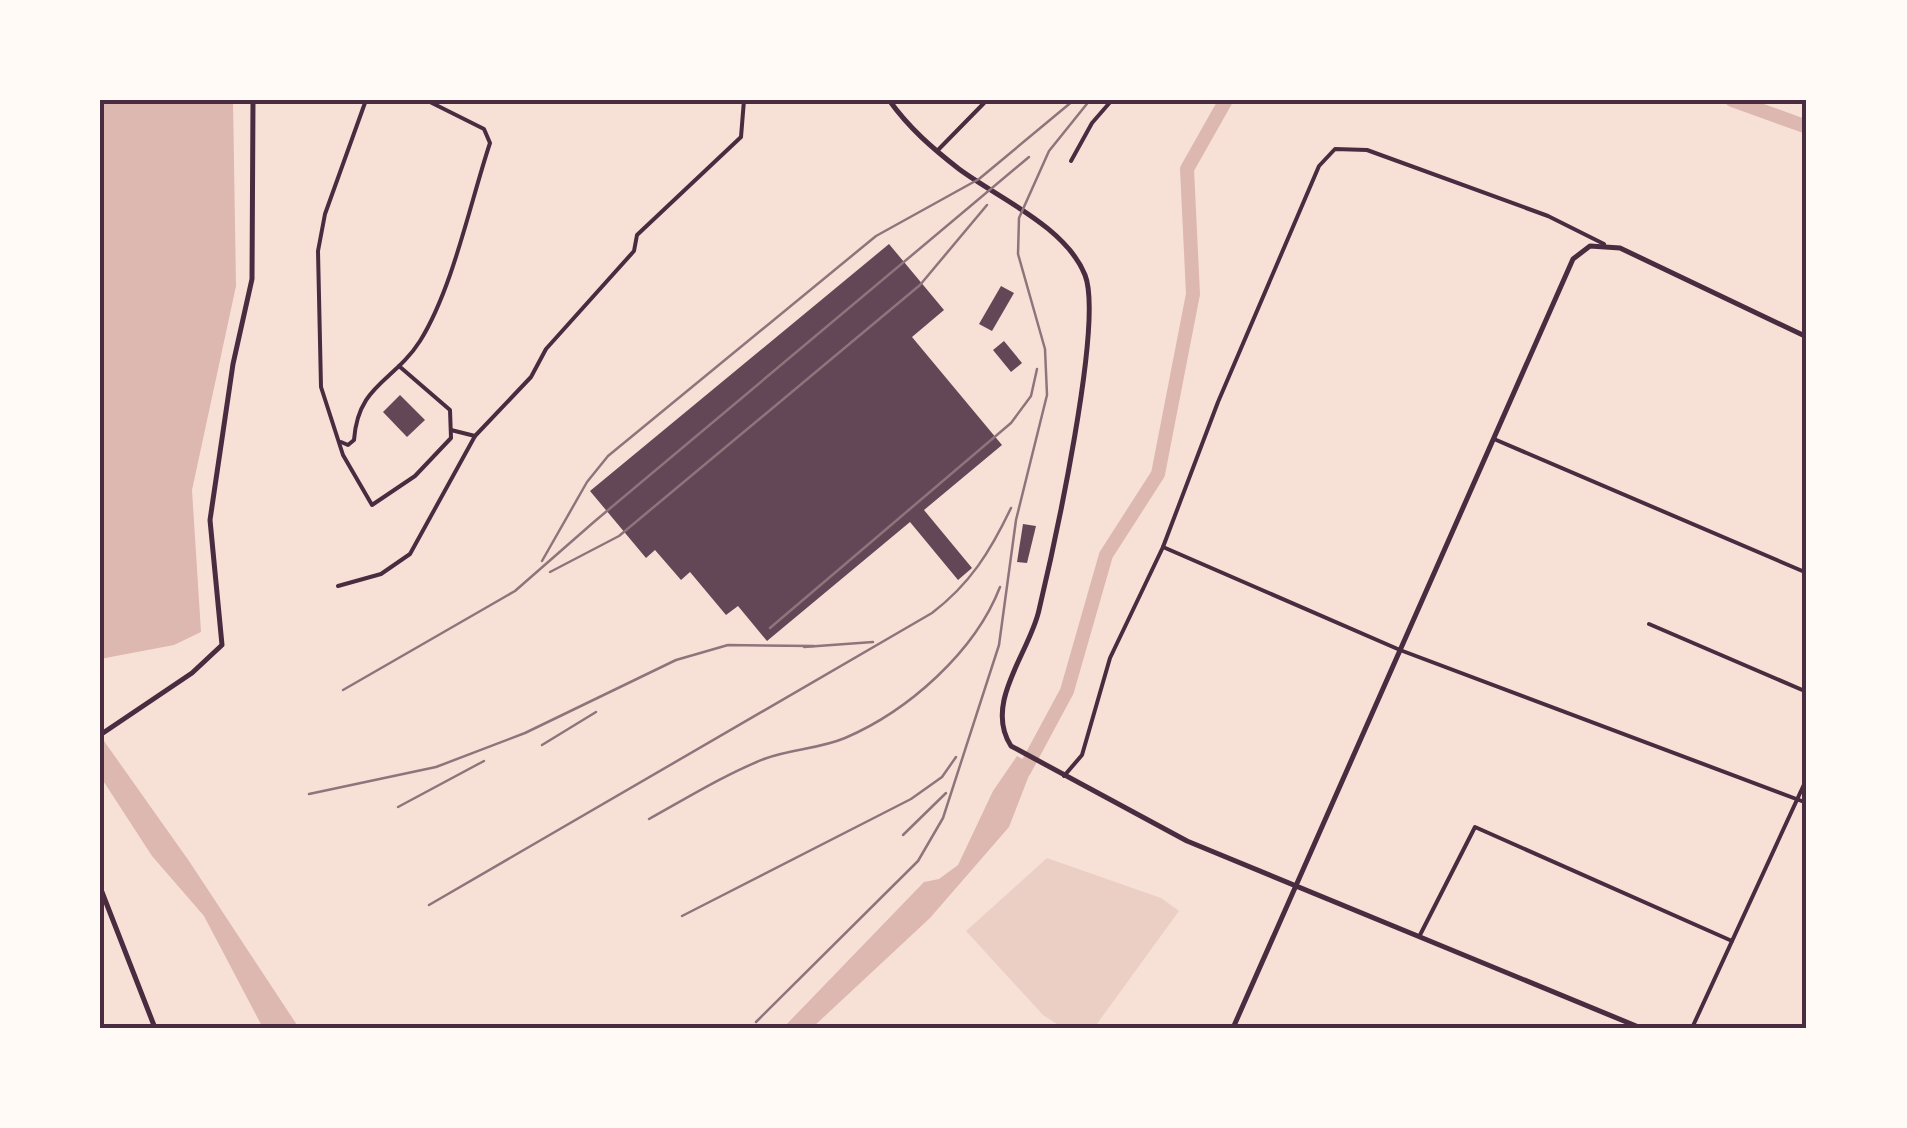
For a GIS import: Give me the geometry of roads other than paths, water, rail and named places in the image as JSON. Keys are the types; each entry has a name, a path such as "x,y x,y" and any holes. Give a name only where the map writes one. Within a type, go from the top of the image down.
{"street":[{"path":"100,734 192,673 222,645 210,520 234,364 252,279 253,100"},
{"path":"366,100 325,214 318,250 321,387 343,454 372,505 416,476 451,438 450,410 399,366"},
{"path":"338,440 348,445 354,440 356,415 363,402 420,340 444,283 490,143 484,130 426,100"},
{"path":"338,586 381,574 410,554 475,436 531,377 546,349 634,251 637,235 742,138 744,100"},
{"path":"889,100 937,151 1044,229 1074,256 1084,274 1091,319 1039,611 1006,696 1002,724 1011,746 1187,841 1641,1028"},
{"path":"937,151 986,100"},
{"path":"1071,160 1092,123 1112,100"},
{"path":"1064,776 1082,756 1110,658 1163,546 1218,402 1319,166 1336,149 1367,150 1548,216 1807,337"},
{"path":"1233,1028 1564,274 1583,249 1604,244"},
{"path":"451,430 475,436"},
{"path":"1492,438 1807,573"},
{"path":"1163,546 1400,650 1807,804"},
{"path":"1649,624 1807,692"},
{"path":"1692,1028 1807,778"},
{"path":"1420,935 1475,827 1732,941"},
{"path":"100,888 155,1028"}],"waterway":[{"path":"1024,771 1067,691 1106,555 1158,474 1193,294 1187,169 1226,100"},
{"path":"1732,100 1807,127"}],"railway":[{"path":"542,561 587,482 608,456 876,236 979,179 1074,100"},
{"path":"756,1022 918,861 943,818 999,645 1016,520 1047,395 1045,349 1018,254 1019,218 1049,151 1090,100"},
{"path":"343,690 515,591 1029,157"},
{"path":"550,572 619,536 920,285 987,205"},
{"path":"770,628 1011,423 1031,396 1037,369"},
{"path":"429,905 932,613 978,566 1011,508"},
{"path":"649,819 749,765 845,738 892,712 957,656 989,611 1000,587"},
{"path":"804,647 873,642"},
{"path":"309,794 436,767 525,733 676,660 728,645 814,646"},
{"path":"542,745 596,712"},
{"path":"682,916 911,799 942,777 956,757"},
{"path":"398,807 484,761"},
{"path":"903,835 946,793"}]}
